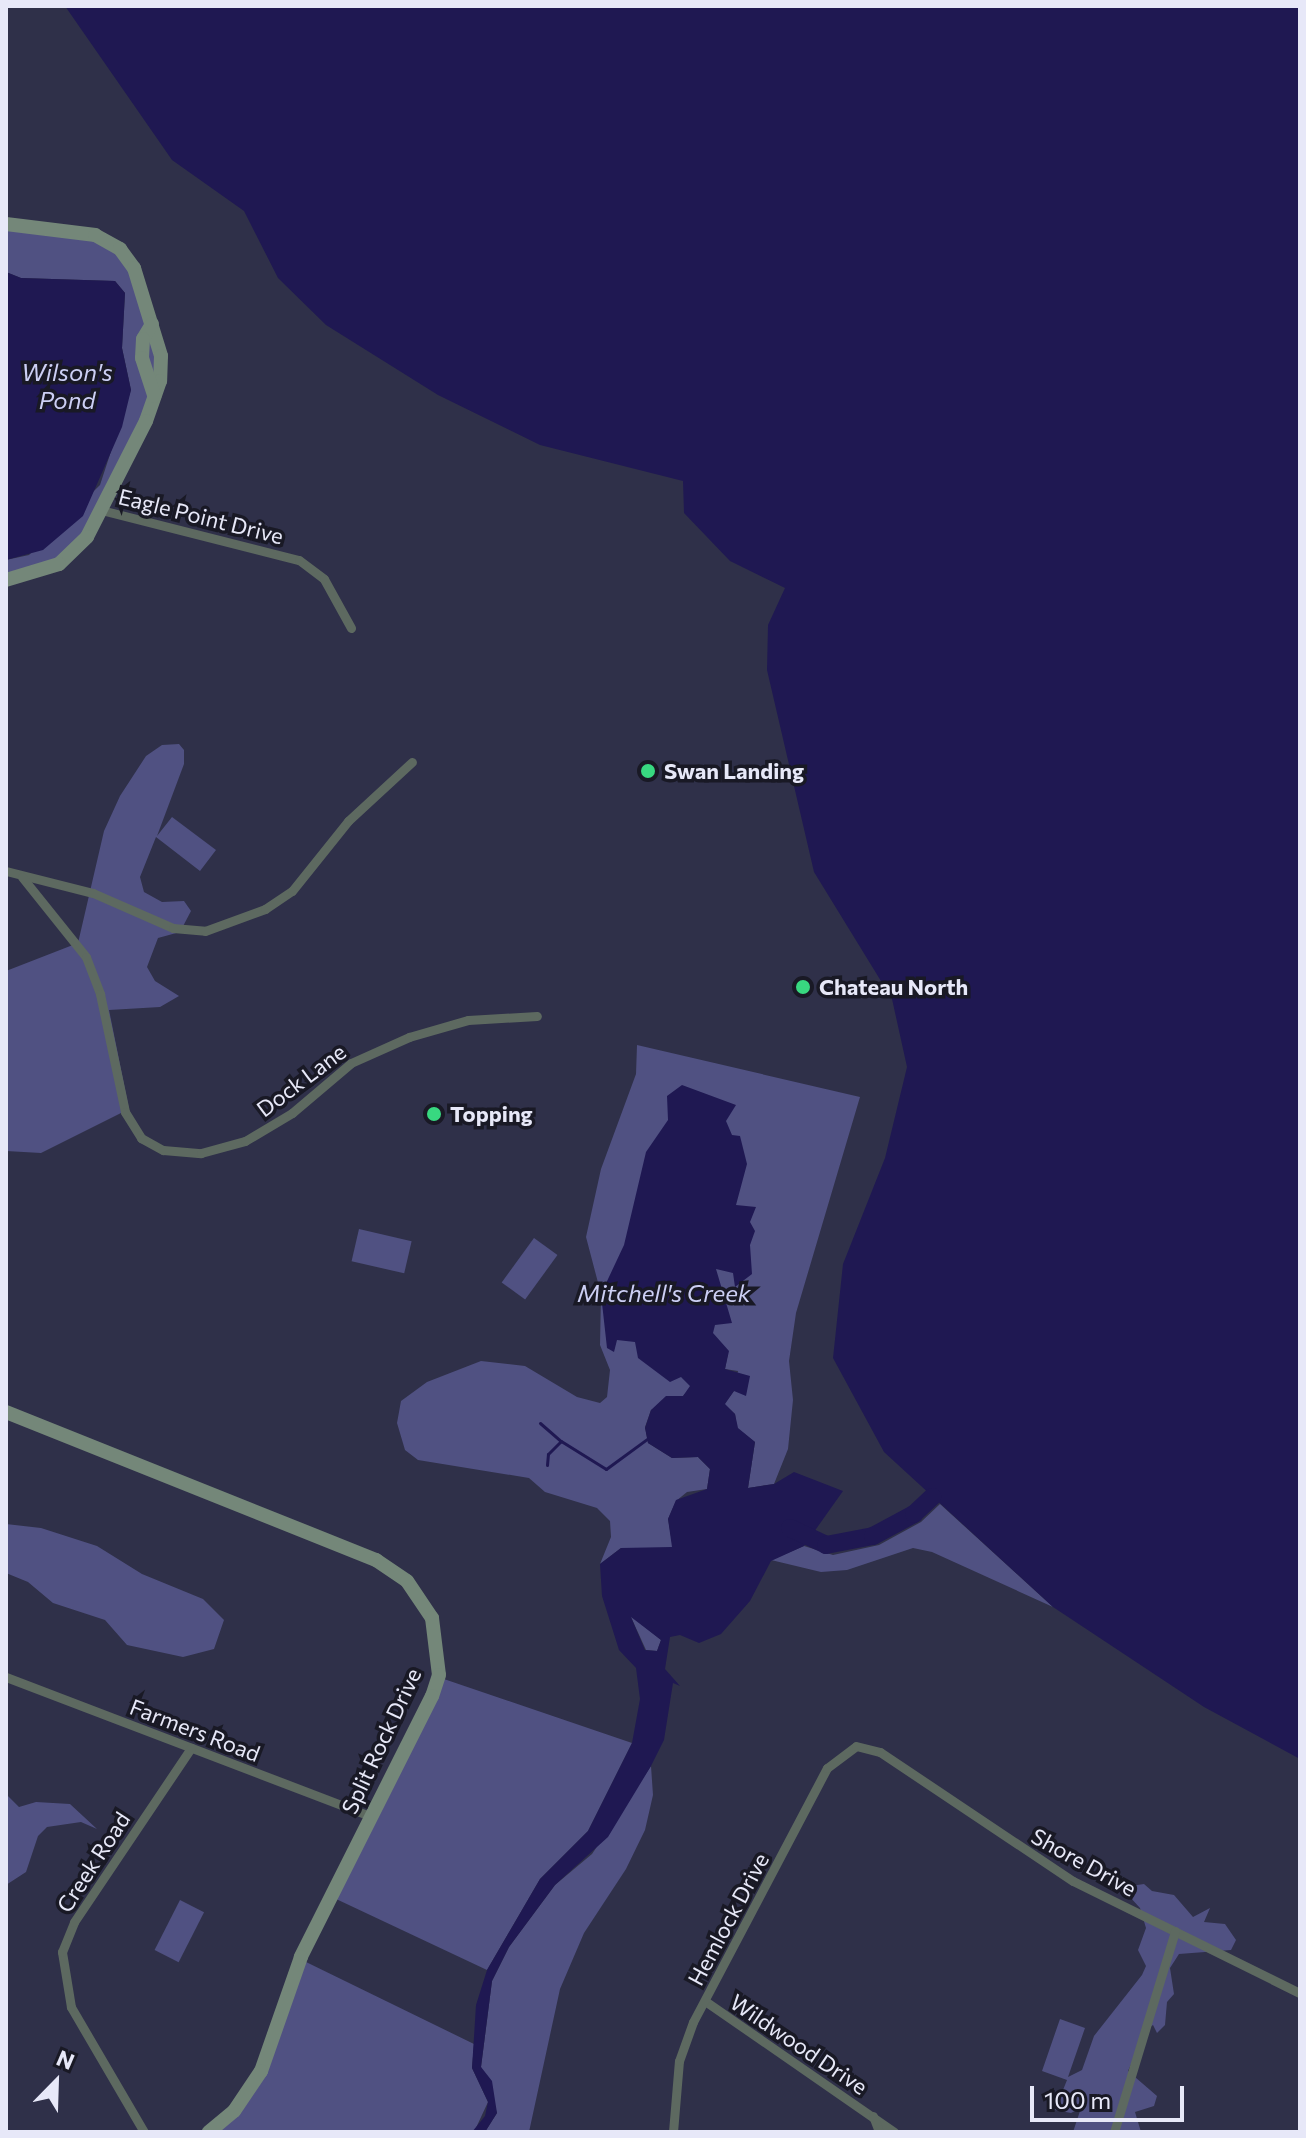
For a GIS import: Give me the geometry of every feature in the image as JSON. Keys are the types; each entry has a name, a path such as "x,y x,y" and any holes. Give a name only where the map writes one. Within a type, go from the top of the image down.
{"street":[{"path":"6,224 105,239 134,268 161,356 154,396 101,510 70,557 6,580"},
{"name":"Eagle Point Drive","path":"101,510 299,560 324,579 351,628"},
{"path":"6,871 93,893 173,928 205,931 235,922 292,891 348,821 412,762"},
{"name":"Dock Lane","path":"22,877 86,957 100,994 125,1112 141,1138 163,1150 201,1153 245,1141 292,1113 351,1063 409,1037 468,1020 537,1016"},
{"name":"Split Rock Drive","path":"6,1412 376,1560 407,1581 432,1618 439,1675 301,1957 261,2071 234,2111 209,2132"},
{"name":"Farmers Road","path":"6,1677 370,1816"},
{"name":"Shore Drive","path":"860,1747 880,1752 1073,1881 1300,1993"},
{"name":"Hemlock Drive","path":"673,2132 684,2043 827,1768 847,1749 860,1747"},
{"name":"Creek Road","path":"144,2132 71,2007 62,1952 74,1922 191,1748"},
{"path":"1114,2132 1175,1931"},
{"name":"Wildwood Drive","path":"705,2001 894,2132"},
{"name":"Wildwood Drive","path":"873,2116 879,2132"}],"shaded area":[{"path":"6,224 95,235 134,268 160,381 70,557 6,580 6,560 29,555 100,485 131,390 122,348 125,293 115,281 21,278 6,272"},
{"path":"179,744 184,750 184,764 157,836 172,817 216,850 200,871 156,837 140,877 144,892 162,902 184,901 191,911 180,932 158,938 147,967 155,981 179,996 160,1007 109,1010 129,1109 41,1153 6,1151 6,971 78,943 104,831 120,796 146,756 162,745"},
{"path":"637,1045 860,1097 796,1313 789,1361 793,1400 788,1449 774,1484 748,1488 755,1442 737,1428 735,1414 724,1404 734,1391 738,1371 725,1369 728,1353 683,1396 651,1410 645,1427 648,1443 672,1458 698,1457 710,1469 707,1489 687,1492 676,1501 668,1519 673,1548 621,1548 600,1564 611,1537 610,1521 597,1508 545,1492 529,1478 418,1460 405,1450 397,1423 401,1401 427,1382 481,1361 525,1366 577,1397 600,1403 607,1397 610,1370 600,1345 601,1294 586,1237 601,1169 636,1074"},
{"path":"359,1229 412,1241 404,1273 352,1261"},
{"path":"534,1238 557,1255 525,1300 502,1282"},
{"path":"940,1504 1053,1607 932,1552 913,1548 847,1570 821,1572 771,1560 804,1546 833,1555 879,1545 921,1522"},
{"path":"6,1524 41,1528 97,1546 142,1574 203,1599 224,1620 214,1649 183,1657 127,1645 105,1620 53,1603 28,1582 6,1573"},
{"path":"630,1615 661,1640 657,1651 646,1650"},
{"path":"438,1677 632,1743 588,1831 540,1879 487,1970 334,1898"},
{"path":"651,1766 653,1795 645,1830 626,1869 584,1933 560,1989 529,2132 485,2132 497,2113 481,2067 492,1981 509,1947 555,1885 592,1854"},
{"path":"6,1794 19,1807 36,1802 70,1804 97,1829 81,1822 47,1827 38,1836 26,1872 6,1885"},
{"path":"1144,1884 1152,1891 1174,1895 1193,1917 1210,1908 1204,1922 1225,1924 1236,1940 1231,1950 1179,1954 1170,1968 1174,1994 1167,2002 1165,2025 1157,2033 1153,2025 1147,2029 1128,2071 1157,2096 1154,2106 1135,2112 1141,2132 1073,2132 1081,2108 1071,2113 1055,2110 1067,2080 1042,2071 1060,2019 1085,2028 1068,2077 1082,2070 1094,2036 1142,1975 1146,1966 1138,1950 1146,1928 1140,1908 1129,1896 1131,1886"},
{"path":"180,1900 204,1912 179,1962 155,1950"},
{"path":"304,1961 474,2044 472,2068 488,2102 475,2130 213,2132 253,2086"}],"water":[{"path":"65,6 1300,6 1300,1759 1204,1707 1053,1607 884,1452 833,1358 843,1264 885,1158 907,1067 892,999 814,872 767,670 768,625 785,588 730,561 684,513 683,481 540,445 438,395 326,325 278,278 244,211 172,160"},
{"name":"Wilson's Pond","path":"6,272 21,278 115,281 125,293 122,348 131,390 122,427 83,516 43,550 6,560"},
{"name":"Mitchell's Creek","path":"682,1085 736,1105 726,1121 732,1135 740,1136 747,1164 736,1205 756,1207 750,1222 755,1231 750,1245 752,1274 735,1287 733,1273 716,1269 732,1323 715,1325 713,1333 729,1351 725,1369 750,1376 746,1396 734,1391 725,1404 735,1414 738,1428 755,1442 748,1488 774,1484 794,1472 843,1491 804,1546 771,1561 750,1601 721,1634 699,1643 680,1635 670,1637 665,1669 680,1686 673,1683 664,1740 651,1766 608,1837 555,1885 509,1947 492,1981 481,2067 492,2081 497,2113 485,2132 472,2132 485,2116 488,2102 472,2068 476,2005 487,1970 540,1879 588,1831 632,1743 640,1699 636,1668 619,1650 602,1596 600,1564 621,1548 672,1547 668,1519 676,1500 707,1489 710,1469 698,1457 672,1458 648,1443 645,1428 651,1410 666,1396 683,1396 690,1386 681,1377 670,1382 638,1358 635,1342 617,1340 614,1352 607,1348 601,1294 624,1245 646,1152 668,1120 667,1096","holes":["631,1617 661,1640 657,1651 645,1650"]}],"waterway":[{"path":"540,1423 561,1441"},
{"path":"547,1465 548,1454 561,1441 606,1469 647,1439"},
{"name":"Mitchell's Creek","path":"790,1528 826,1545 873,1536 914,1514 932,1497"}],"place":[{"name":"Swan Landing","path":"648,771"},
{"name":"Chateau North","path":"803,987"},
{"name":"Topping","path":"434,1114"}]}
